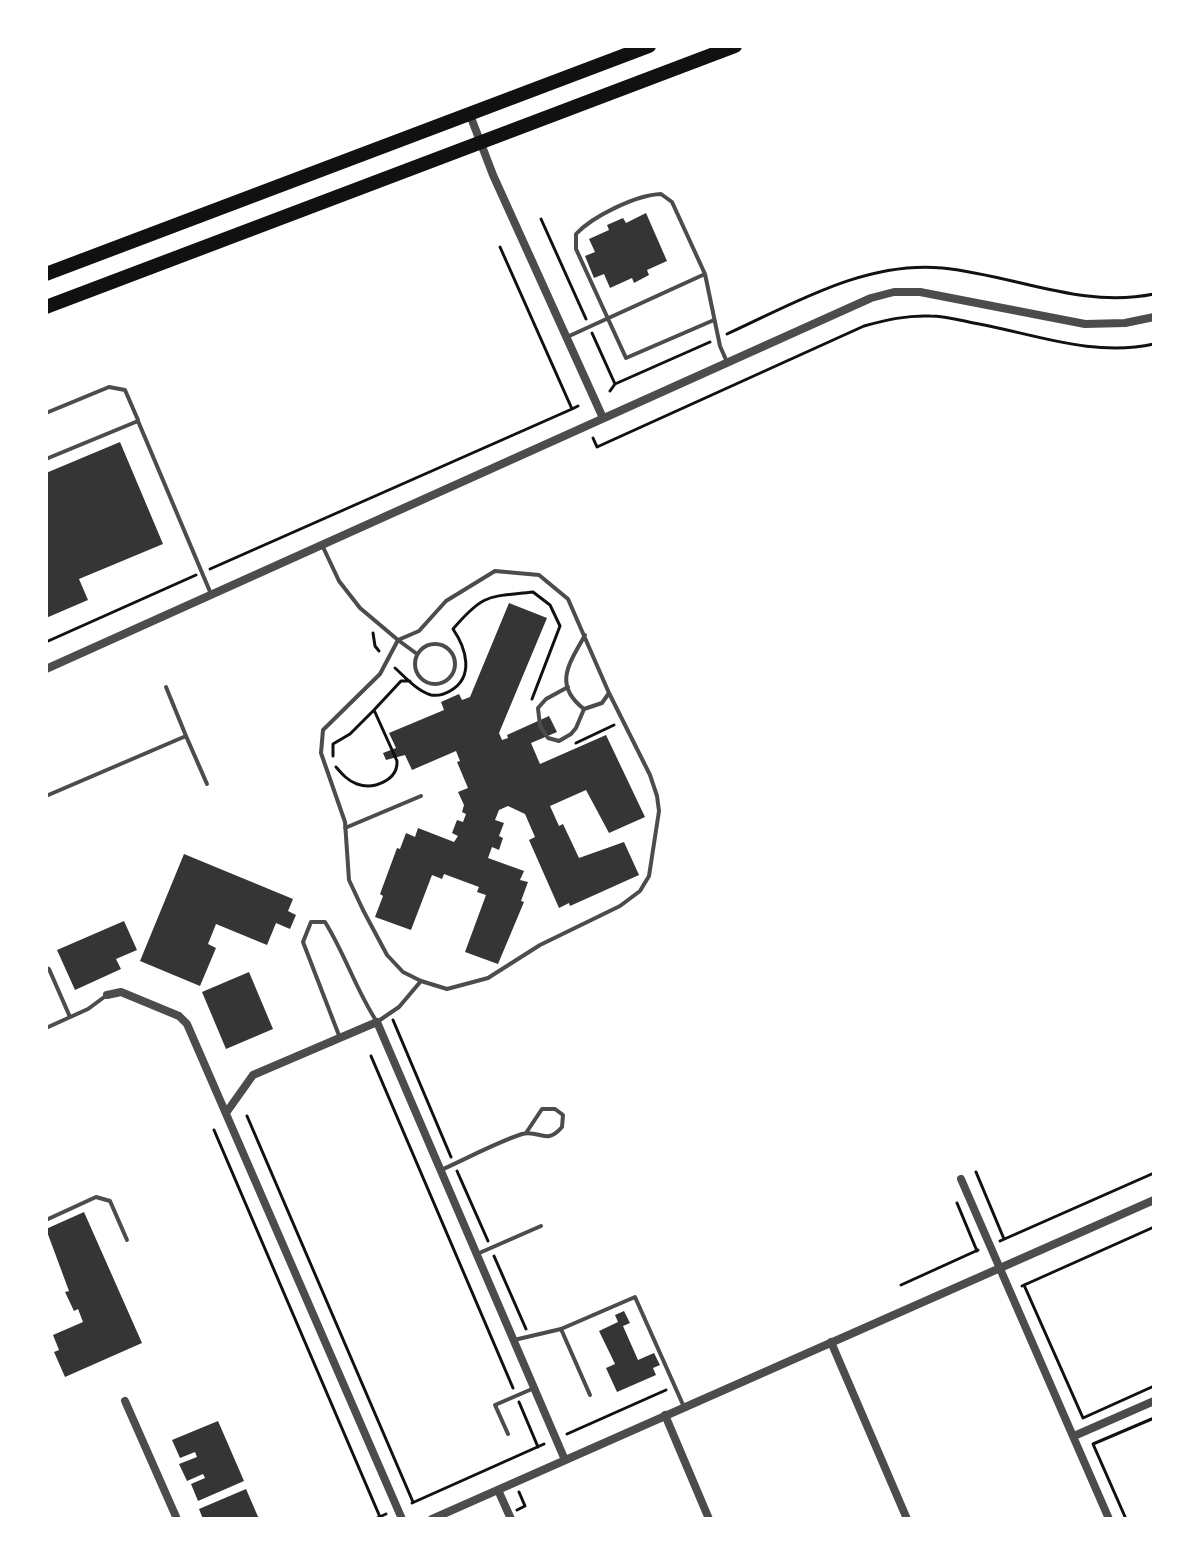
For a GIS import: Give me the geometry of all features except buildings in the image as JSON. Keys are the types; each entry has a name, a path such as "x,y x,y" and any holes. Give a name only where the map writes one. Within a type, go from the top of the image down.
{"highway":[{"path":"46,274 649,46"},
{"path":"46,307 735,46"}],"street":[{"path":"470,115 603,418"},
{"path":"46,669 871,298 894,292 920,292 1085,324 1125,323 1154,317"},
{"path":"107,995 121,992 179,1016 187,1024 402,1519"},
{"path":"226,1113 253,1075 377,1022 565,1460"},
{"path":"961,1179 1109,1519"},
{"path":"432,1519 1154,1200"},
{"path":"831,1342 907,1519"},
{"path":"125,1401 177,1519"},
{"path":"1074,1436 1154,1401"},
{"path":"665,1415 709,1519"},
{"path":"498,1490 511,1519"}],"lane":[{"path":"714,320 626,358 576,249 576,234 587,222 649,194 661,194 672,202 705,274 720,346 727,362"},
{"path":"567,337 705,274"},
{"path":"46,413 109,387 125,390 211,594"},
{"path":"46,459 138,421"},
{"path":"322,544 339,581 360,608 417,654"},
{"path":"495,571 539,575 568,599 657,796 659,811 652,861 649,876 640,891 620,906 540,945 488,978 447,989 403,972 387,955 349,880 345,828 321,753 323,730 380,674 398,640 419,631 446,601 495,571"},
{"path":"584,709 564,679 565,671 585,635"},
{"path":"441,644 452,652 453,673 438,684 426,682 415,667 417,654 427,645 441,644"},
{"path":"166,687 207,784"},
{"path":"568,687 546,699 538,708 540,726 548,738 559,741 571,734 584,709 602,703 609,693"},
{"path":"46,796 186,736"},
{"path":"345,828 421,796"},
{"path":"340,1038 303,942 311,922 325,922 335,937 360,996 377,1022 412,994 421,981"},
{"path":"46,968 70,1017"},
{"path":"46,1028 88,1009 107,995"},
{"path":"441,1170 526,1133 542,1109 555,1109 563,1115 562,1127 552,1136 526,1133"},
{"path":"46,1220 96,1197 110,1201 127,1240"},
{"path":"477,1254 541,1226"},
{"path":"514,1340 561,1329 635,1297 684,1407"},
{"path":"561,1329 590,1395"},
{"path":"508,1434 495,1405 535,1388"}],"path":[{"path":"541,219 615,384"},
{"path":"500,247 572,409"},
{"path":"593,438 597,447 864,326 907,316 956,319 1078,347 1154,344"},
{"path":"46,642 578,406"},
{"path":"298,530 301,537"},
{"path":"395,668 432,695 452,690 462,680 466,659 453,629 475,605 491,597 533,592 550,605 560,626 531,701"},
{"path":"374,710 398,769 392,778 371,786 356,784 337,768 333,744 350,734 401,681 410,681"},
{"path":"573,744 614,725"},
{"path":"390,1013 529,1336"},
{"path":"371,1056 538,1447"},
{"path":"247,1116 413,1502"},
{"path":"214,1130 378,1518 386,1514"},
{"path":"976,1172 1004,1239"},
{"path":"999,1241 1154,1173"},
{"path":"901,1285 980,1250 957,1203"},
{"path":"1154,1227 1021,1286 1083,1418 1154,1386"},
{"path":"564,1435 675,1387"},
{"path":"1126,1519 1093,1444 1154,1418"},
{"path":"407,1505 544,1444"},
{"path":"517,1510 525,1506 519,1492"}]}
